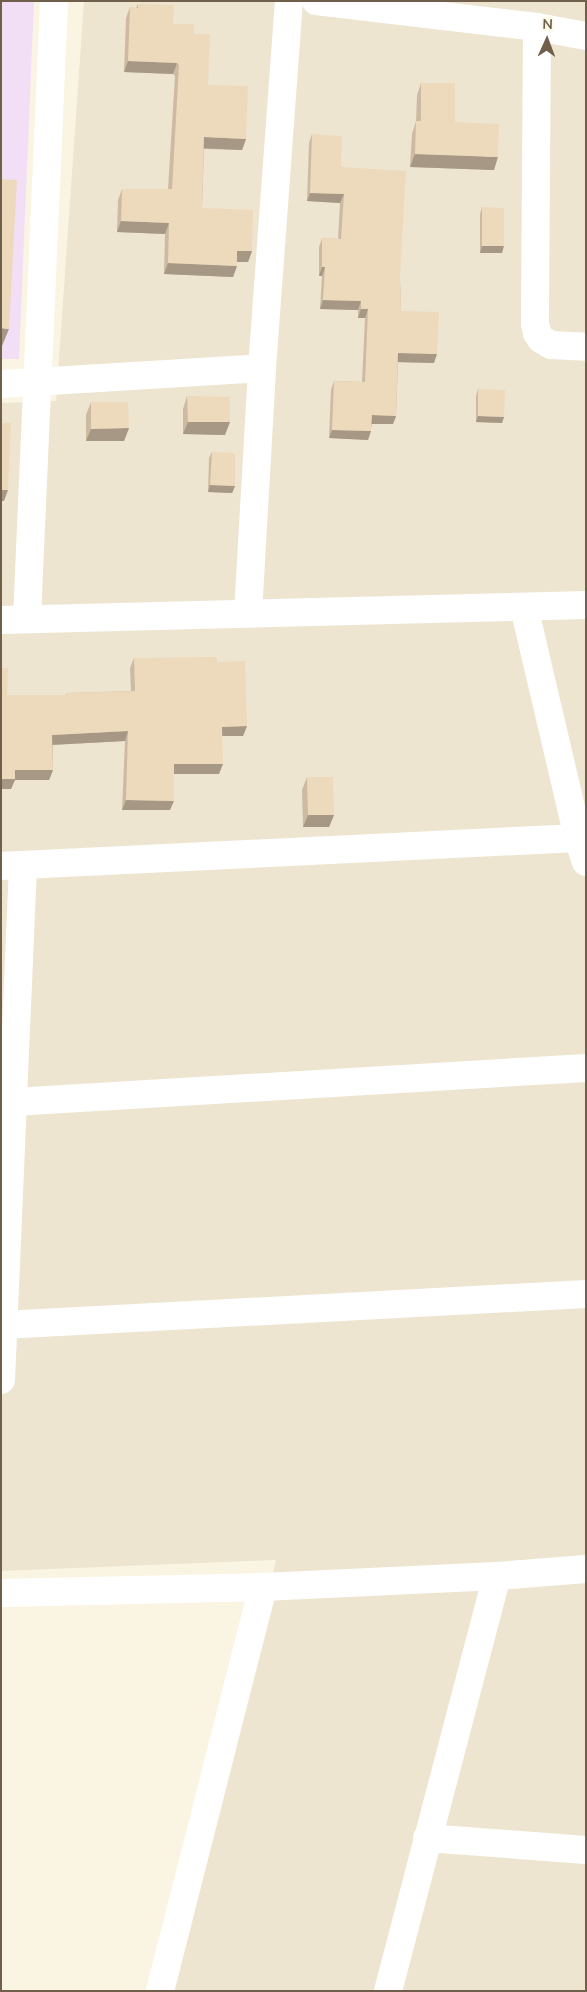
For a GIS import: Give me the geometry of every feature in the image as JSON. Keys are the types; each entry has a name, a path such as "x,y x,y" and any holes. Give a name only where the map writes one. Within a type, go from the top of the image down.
{"street":[{"path":"54,1 39,382 14,619 586,606"},
{"path":"248,613 262,368 289,1"},
{"path":"316,1 537,27 586,36"},
{"path":"537,27 535,324 541,339 551,345 586,347"},
{"path":"1,384 262,368"},
{"path":"1,1380 12,1102 12,865 582,850 524,607"},
{"path":"12,1102 586,1068"},
{"path":"3,1325 586,1294"},
{"path":"1,1594 263,1587 497,1576 586,1568"},
{"path":"388,1991 497,1576"},
{"path":"160,1991 263,1587"},
{"path":"427,1838 586,1850"}],"shaded area":[{"path":"1,1 34,1 19,359 1,359"},
{"path":"84,1 586,1 586,1991 173,1991 276,1560 1,1571 1,403 56,401"}],"building":[{"path":"138,4 174,5 173,24 194,24 194,34 210,34 208,85 248,86 246,139 204,137 202,208 253,210 252,251 237,251 237,266 168,263 169,223 121,221 122,189 172,189 179,65 177,63 128,61 130,7 138,8"},
{"path":"421,83 455,83 455,122 499,124 498,157 415,154 416,121 421,121"},
{"path":"312,134 342,136 341,167 406,171 400,277 401,311 439,312 437,354 398,353 396,416 372,415 371,431 332,430 334,381 365,382 368,309 361,309 361,301 323,300 325,267 322,267 322,238 341,239 344,194 310,193"},
{"path":"1,179 17,180 9,329 1,328"},
{"path":"482,207 504,208 504,246 482,246"},
{"path":"478,389 505,390 504,417 478,416"},
{"path":"187,396 230,397 230,422 188,422"},
{"path":"91,402 128,402 129,428 91,429"},
{"path":"1,423 11,423 8,490 1,490"},
{"path":"212,452 235,453 235,486 210,485"},
{"path":"217,657 217,662 245,661 247,726 222,727 223,764 174,764 174,801 126,800 128,731 52,735 53,770 15,770 15,779 1,779 1,668 8,668 7,695 67,695 67,693 135,691 134,658"},
{"path":"307,777 333,777 334,815 308,815"}]}
